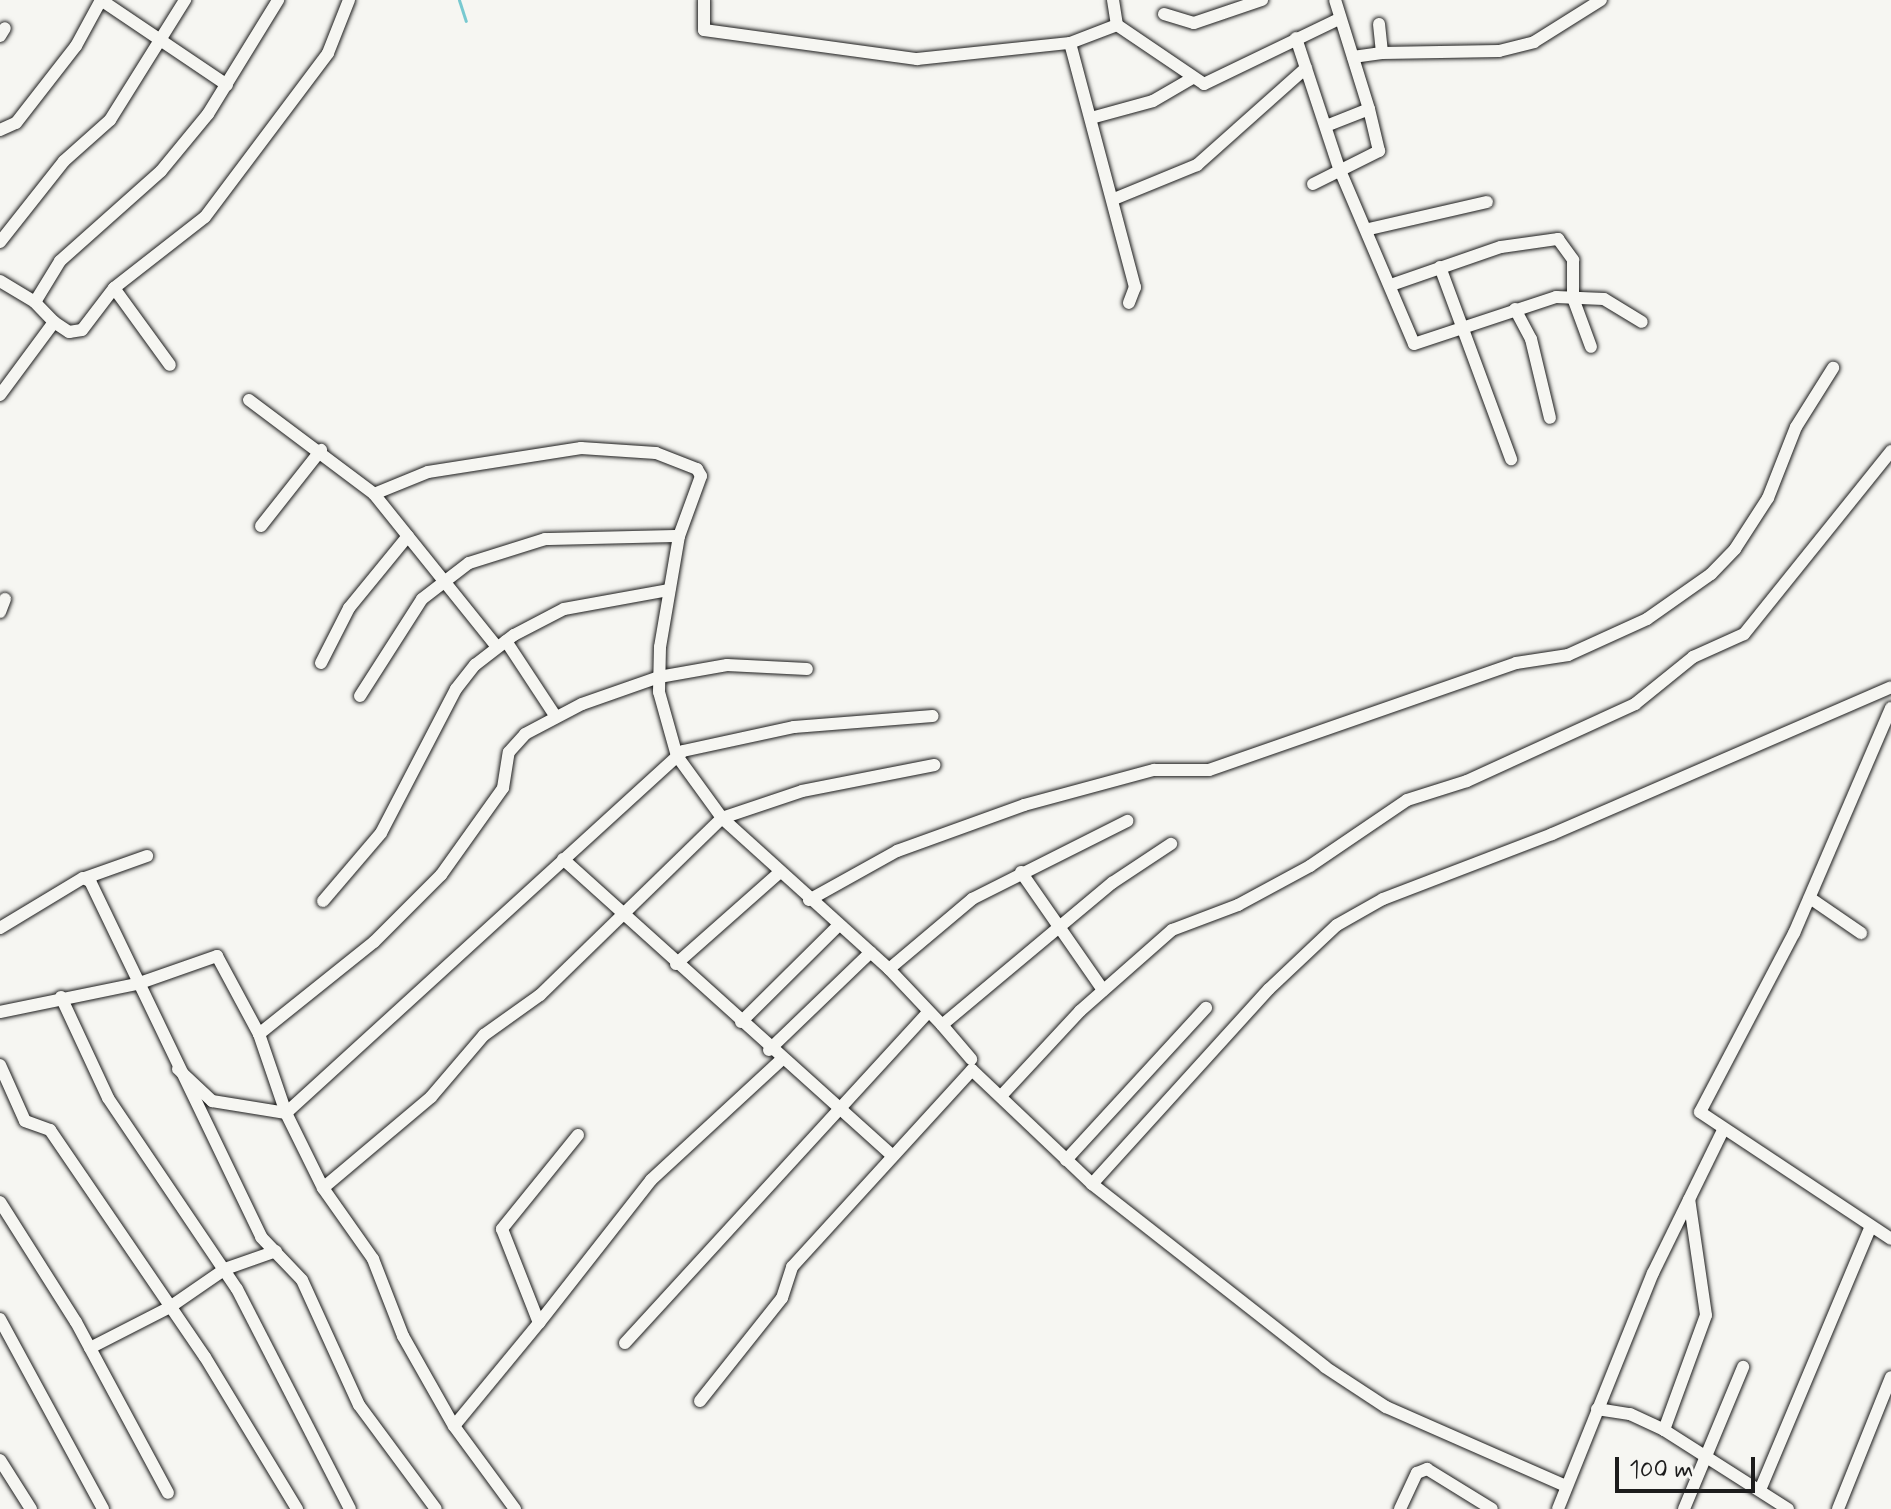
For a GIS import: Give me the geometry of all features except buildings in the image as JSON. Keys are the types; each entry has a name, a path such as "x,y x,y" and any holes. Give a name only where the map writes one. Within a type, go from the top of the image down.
{"street":[{"path":"0,130 11,128 59,68 101,0 227,85"},
{"path":"0,242 64,161 110,120 185,0"},
{"path":"35,302 65,255 161,171 227,85 278,0"},
{"path":"704,0 704,30 823,49 917,59 1070,43 1117,25"},
{"path":"1113,0 1117,25 1191,79 1210,83 1339,19"},
{"path":"1164,14 1194,23 1262,0"},
{"path":"1313,184 1339,168 1379,151 1335,0"},
{"path":"1353,57 1382,53 1511,50 1601,0"},
{"path":"0,281 35,302 54,322 69,332 82,330 114,288 214,207 328,53 346,1"},
{"path":"1379,24 1382,53"},
{"path":"1296,38 1339,168 1369,229 1416,345 1515,309 1573,298 1604,299 1642,322"},
{"path":"1070,43 1135,287 1129,303"},
{"path":"1114,199 1197,165 1306,68"},
{"path":"1091,118 1153,101 1191,79"},
{"path":"1326,126 1369,109"},
{"path":"1369,229 1487,202"},
{"path":"1391,285 1528,240 1558,239 1573,260 1573,298 1591,347"},
{"path":"1440,267 1511,459"},
{"path":"114,288 170,365"},
{"path":"1515,309 1531,339 1550,418"},
{"path":"0,395 54,322"},
{"path":"809,900 887,855 1024,805 1154,770 1209,770 1516,663 1568,655 1647,619 1711,574 1735,549 1768,498 1796,427 1833,368"},
{"path":"249,400 321,450 374,494 442,581 501,644 556,717"},
{"path":"374,494 428,472 509,456 634,449 700,472 679,536 659,677 677,756 722,818 779,873 889,969 971,1059"},
{"path":"261,526 321,450"},
{"path":"1002,1095 1103,990 1181,925 1238,905 1310,866 1407,800 1467,781 1635,704 1693,657 1744,634 1889,459"},
{"path":"321,663 349,608 408,536"},
{"path":"360,696 405,621 442,581 469,563 526,542 679,536"},
{"path":"323,901 397,807 456,689 501,644 564,609 669,590"},
{"path":"0,612 5,599"},
{"path":"259,1034 374,942 441,875 503,788 513,746 556,717 659,677 727,665 807,669"},
{"path":"1092,1184 1269,989 1337,925 1383,899 1552,834 1891,687"},
{"path":"1891,708 1810,898 1701,1107 1702,1116 1891,1239"},
{"path":"286,1113 677,756 794,727 933,716"},
{"path":"323,1188 431,1097 484,1035 540,995 619,913 722,818 802,791 934,765"},
{"path":"889,969 972,899 1127,821"},
{"path":"942,1025 1057,930 1171,844"},
{"path":"0,928 85,878 147,856"},
{"path":"563,859 769,1050 892,1155"},
{"path":"1021,872 1057,930 1103,990"},
{"path":"676,964 779,873"},
{"path":"85,878 261,1237 302,1280 359,1405 436,1509"},
{"path":"1810,898 1861,933"},
{"path":"741,1022 838,926"},
{"path":"769,1050 871,952"},
{"path":"0,1012 61,997 137,984 215,955 259,1034 286,1113 323,1188 373,1259 385,1301 454,1426 515,1509"},
{"path":"61,997 108,1098 225,1269 350,1509"},
{"path":"1066,1160 1206,1008"},
{"path":"625,1343 837,1106 928,1012"},
{"path":"454,1426 651,1180 781,1060"},
{"path":"0,1065 25,1121 50,1130 170,1307 297,1509"},
{"path":"178,1069 212,1101 286,1113"},
{"path":"700,1401 782,1298 792,1267 965,1071 975,1071 1092,1184 1274,1332 1386,1407 1566,1486"},
{"path":"1558,1509 1691,1189 1723,1130"},
{"path":"539,1323 502,1229 578,1135"},
{"path":"1664,1430 1706,1315 1688,1211 1691,1189"},
{"path":"0,1202 90,1348 168,1493"},
{"path":"1760,1490 1871,1226"},
{"path":"90,1348 170,1307 225,1269 276,1251"},
{"path":"0,1319 103,1509"},
{"path":"1684,1509 1710,1457 1743,1367"},
{"path":"1838,1509 1891,1377"},
{"path":"1597,1409 1630,1414 1664,1430 1788,1509"},
{"path":"0,1460 4,1481 31,1509"},
{"path":"1400,1509 1417,1473 1427,1469 1492,1509"}],"waterway":[{"path":"459,0 466,21"}]}
